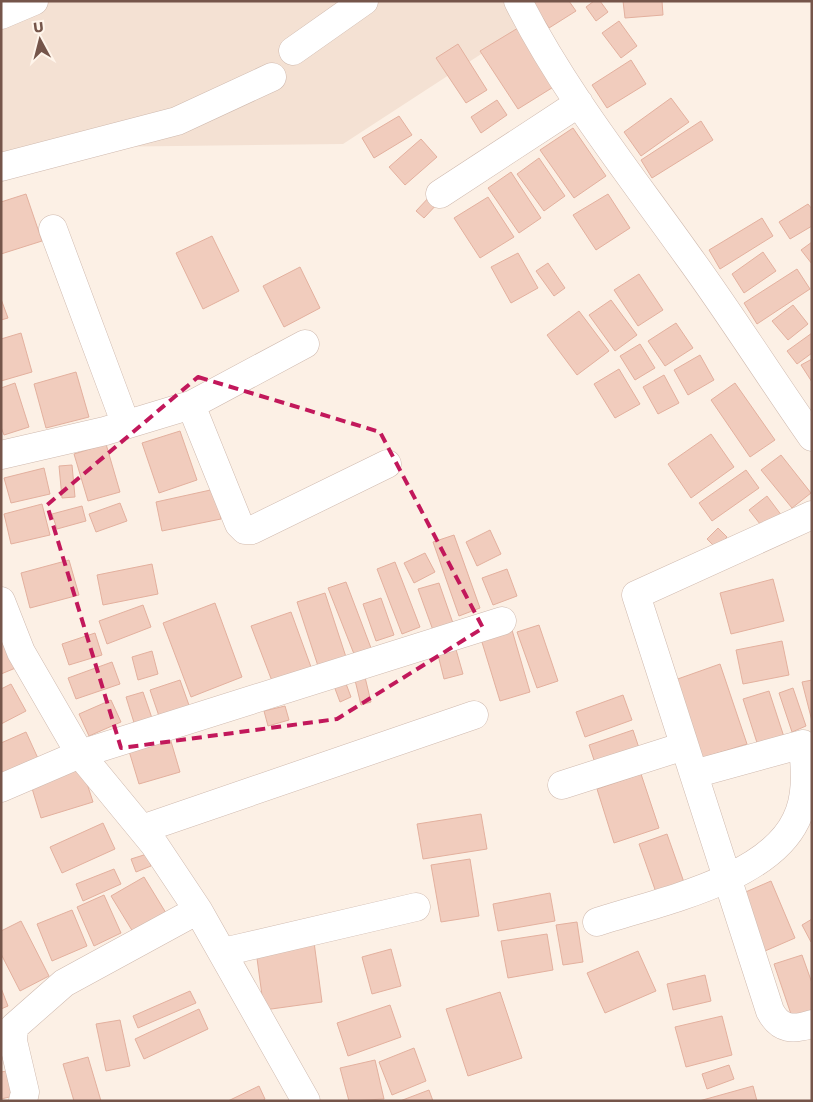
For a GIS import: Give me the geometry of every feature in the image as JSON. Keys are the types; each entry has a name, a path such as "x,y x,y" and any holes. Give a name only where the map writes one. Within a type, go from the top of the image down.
{"street":[{"path":"1,15 34,1"},
{"path":"293,51 364,1"},
{"path":"518,1 529,23 579,103 690,258 812,437"},
{"path":"1,167 177,121 272,77"},
{"path":"440,194 579,103"},
{"path":"53,229 126,425"},
{"path":"1,455 126,425 191,405 305,344"},
{"path":"191,405 239,524 245,530 252,530 387,464"},
{"path":"812,515 636,595 770,1012 775,1020 791,1028 812,1024"},
{"path":"1,602 22,652 80,754 142,829 198,910 306,1101"},
{"path":"1,788 80,754 502,620"},
{"path":"142,829 474,716"},
{"path":"597,922 728,879 766,856 783,840 797,818 804,792 807,743 694,774"},
{"path":"562,784 684,746"},
{"path":"223,952 416,907"},
{"path":"23,1101 25,1092 13,1041 8,1029 64,984 198,910"}],"highlighted area":[{"path":"198,377 380,432 483,628 337,719 121,748 47,505"}],"shaded area":[{"path":"1,1 515,1 529,23 343,144 97,147 1,173"}],"building":[{"path":"532,1 569,1 576,11 549,28"},
{"path":"594,1 600,1 608,12 596,21 586,7"},
{"path":"623,1 662,1 663,15 625,18"},
{"path":"619,21 637,46 621,58 602,33"},
{"path":"518,28 555,86 518,109 480,51"},
{"path":"458,44 487,90 466,103 436,58"},
{"path":"631,60 646,84 607,108 592,85"},
{"path":"671,98 689,122 641,156 624,132"},
{"path":"497,100 507,115 481,133 471,117"},
{"path":"399,116 412,135 374,158 362,138"},
{"path":"701,121 713,140 652,178 641,160"},
{"path":"573,128 606,176 574,198 540,150"},
{"path":"421,139 437,157 405,185 389,167"},
{"path":"539,158 565,196 544,211 517,174"},
{"path":"511,172 541,218 519,233 488,188"},
{"path":"26,194 42,241 1,254 1,202"},
{"path":"432,194 440,201 424,218 416,211"},
{"path":"608,194 630,228 596,250 573,215"},
{"path":"488,197 514,237 480,258 454,218"},
{"path":"808,204 812,209 812,226 790,239 779,222"},
{"path":"762,218 773,236 720,269 709,250"},
{"path":"212,236 239,291 203,309 176,253"},
{"path":"812,242 812,264 801,250"},
{"path":"763,252 776,271 744,293 732,274"},
{"path":"518,253 538,288 511,303 491,267"},
{"path":"548,263 565,288 554,296 536,271"},
{"path":"300,267 320,308 284,327 263,286"},
{"path":"797,269 810,289 757,324 744,303"},
{"path":"639,274 663,310 638,326 614,290"},
{"path":"1,299 8,318 1,320"},
{"path":"611,300 637,335 615,351 589,315"},
{"path":"793,305 808,324 788,340 772,321"},
{"path":"579,311 609,351 577,375 547,335"},
{"path":"676,323 693,348 665,366 648,341"},
{"path":"21,333 32,372 1,381 1,339"},
{"path":"812,333 812,353 797,364 787,351"},
{"path":"640,344 655,368 635,380 620,356"},
{"path":"700,355 714,380 688,395 674,370"},
{"path":"812,359 812,382 801,365"},
{"path":"619,369 640,404 615,418 594,384"},
{"path":"76,372 89,417 46,428 34,384"},
{"path":"664,375 679,403 658,414 643,387"},
{"path":"15,383 29,427 4,435 1,427 1,388"},
{"path":"735,383 775,440 750,457 711,400"},
{"path":"180,431 197,480 159,493 142,443"},
{"path":"711,434 734,467 691,498 668,464"},
{"path":"106,444 120,492 88,501 74,454"},
{"path":"781,455 811,493 792,508 761,470"},
{"path":"72,465 75,497 62,498 59,466"},
{"path":"44,468 50,494 11,503 4,478"},
{"path":"746,470 759,488 712,521 699,503"},
{"path":"215,489 221,519 162,531 156,502"},
{"path":"767,496 782,516 764,529 749,510"},
{"path":"120,503 127,521 96,532 89,514"},
{"path":"42,504 50,535 11,544 4,514"},
{"path":"82,506 86,521 57,529 52,514"},
{"path":"718,528 727,537 716,548 707,539"},
{"path":"490,530 501,554 477,566 466,542"},
{"path":"454,535 480,608 459,616 433,542"},
{"path":"425,553 435,572 414,583 404,563"},
{"path":"69,560 79,595 30,608 21,573"},
{"path":"395,562 420,627 402,634 377,569"},
{"path":"152,564 158,594 103,605 97,575"},
{"path":"507,569 517,596 493,605 482,578"},
{"path":"773,579 784,621 731,634 720,593"},
{"path":"346,582 371,648 354,654 328,588"},
{"path":"439,583 454,626 434,633 418,589"},
{"path":"325,593 346,657 318,666 297,602"},
{"path":"381,598 394,635 376,641 363,604"},
{"path":"215,603 242,677 191,697 163,623"},
{"path":"143,605 151,627 107,644 99,621"},
{"path":"291,612 311,667 272,681 251,626"},
{"path":"539,625 558,681 537,688 517,632"},
{"path":"1,627 18,667 1,674"},
{"path":"512,630 530,692 500,701 481,639"},
{"path":"95,633 102,655 69,665 62,644"},
{"path":"782,641 789,675 743,684 736,650"},
{"path":"455,646 463,674 444,679 437,651"},
{"path":"152,651 158,674 138,680 132,657"},
{"path":"112,662 120,684 76,699 68,678"},
{"path":"720,664 747,744 699,759 672,681"},
{"path":"364,673 371,702 361,705 354,676"},
{"path":"180,680 190,708 160,719 150,690"},
{"path":"812,680 812,721 802,682"},
{"path":"345,681 351,697 340,702 334,686"},
{"path":"11,684 26,711 1,724 1,689"},
{"path":"793,688 806,726 792,732 779,693"},
{"path":"769,691 785,740 759,749 743,699"},
{"path":"143,692 154,724 136,729 126,697"},
{"path":"623,695 632,720 585,737 576,712"},
{"path":"111,700 121,722 89,736 79,714"},
{"path":"285,706 289,720 268,726 264,711"},
{"path":"633,730 641,754 597,769 589,745"},
{"path":"26,732 41,765 1,783 1,743"},
{"path":"170,738 180,772 139,784 129,751"},
{"path":"82,768 93,802 41,818 31,785"},
{"path":"641,774 659,828 614,843 597,789"},
{"path":"481,814 487,849 423,859 417,824"},
{"path":"103,823 115,849 62,873 50,847"},
{"path":"667,834 686,888 658,898 639,844"},
{"path":"147,854 151,866 136,872 131,859"},
{"path":"470,859 479,916 441,922 431,865"},
{"path":"114,869 121,884 83,901 76,884"},
{"path":"144,877 166,913 133,932 111,896"},
{"path":"771,881 795,938 765,951 741,894"},
{"path":"550,893 555,921 498,931 493,904"},
{"path":"104,895 121,933 94,946 77,907"},
{"path":"72,910 87,946 52,961 37,924"},
{"path":"812,919 812,941 811,942 802,925"},
{"path":"21,921 49,976 20,991 1,954 1,931"},
{"path":"577,922 583,962 563,965 556,925"},
{"path":"547,934 553,970 508,978 501,941"},
{"path":"314,942 322,1002 264,1010 256,951"},
{"path":"391,949 401,986 372,994 362,957"},
{"path":"638,951 656,991 605,1013 587,973"},
{"path":"802,955 812,983 812,1013 793,1020 774,964"},
{"path":"705,975 711,1001 673,1010 667,984"},
{"path":"1,988 8,1006 1,1009"},
{"path":"190,991 196,1003 138,1028 133,1016"},
{"path":"500,992 522,1058 468,1076 446,1009"},
{"path":"390,1005 401,1037 348,1056 337,1023"},
{"path":"199,1009 208,1029 144,1059 135,1039"},
{"path":"722,1016 732,1055 686,1067 675,1027"},
{"path":"120,1020 130,1066 106,1071 96,1024"},
{"path":"414,1048 426,1081 392,1095 379,1062"},
{"path":"88,1057 101,1101 74,1101 63,1064"},
{"path":"375,1060 384,1099 349,1101 340,1068"},
{"path":"729,1065 734,1079 707,1089 702,1074"},
{"path":"12,1070 18,1095 1,1099 1,1072"},
{"path":"259,1086 265,1099 262,1101 228,1101"},
{"path":"753,1086 757,1101 699,1101"},
{"path":"429,1090 433,1101 400,1101"}]}
